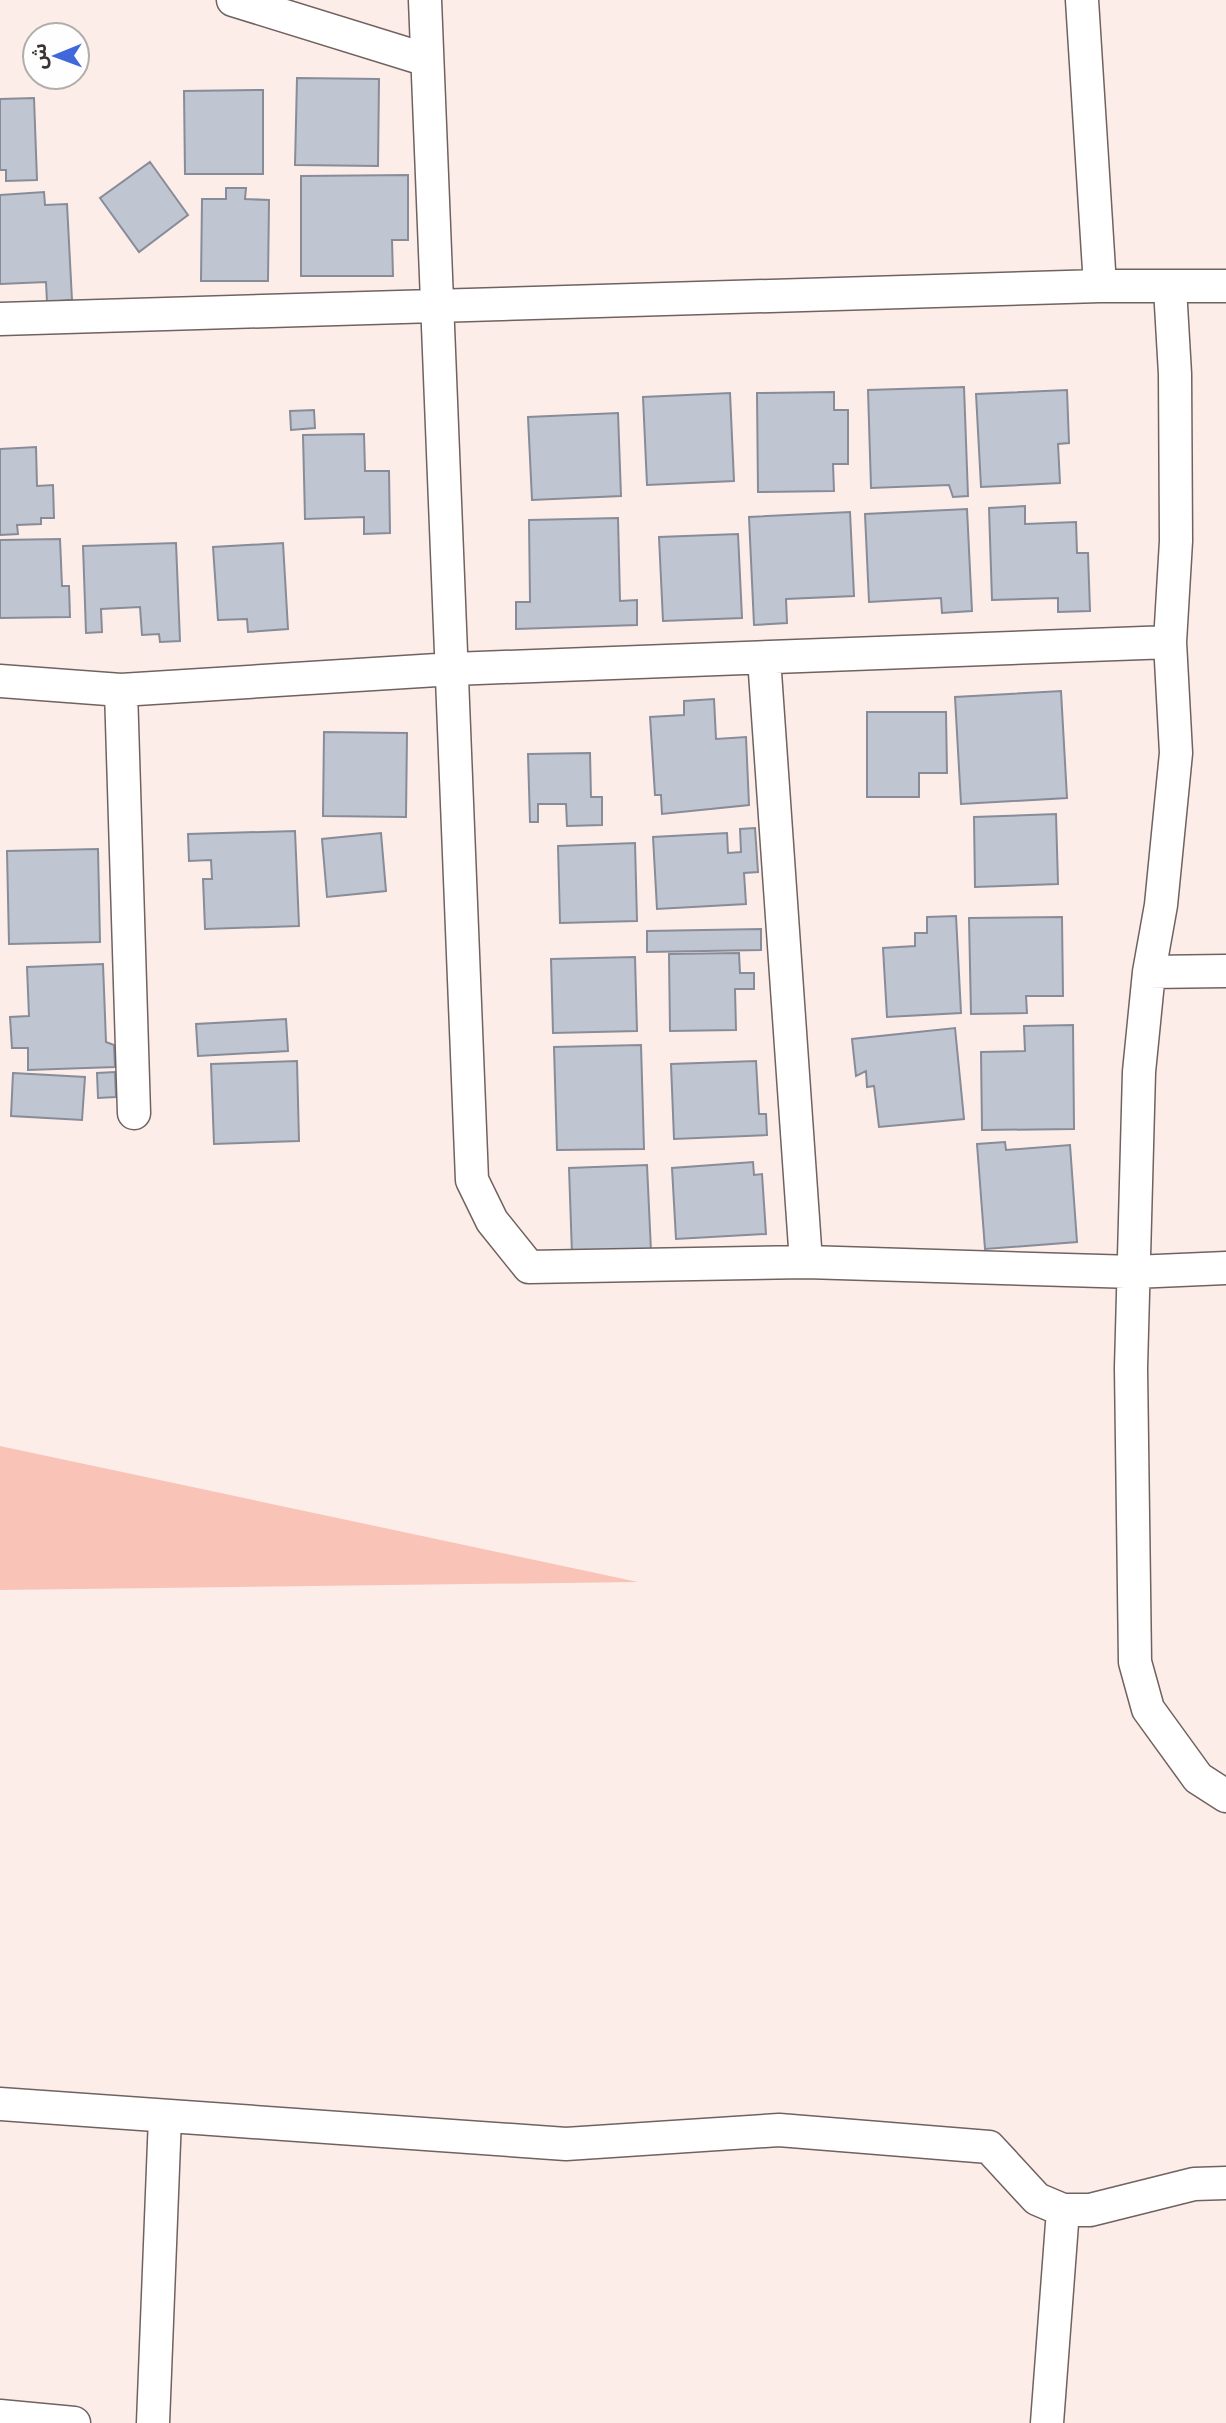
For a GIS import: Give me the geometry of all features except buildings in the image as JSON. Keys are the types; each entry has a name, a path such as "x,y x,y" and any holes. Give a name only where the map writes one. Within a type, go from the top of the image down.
{"street":[{"path":"233,0 427,60"},
{"path":"425,0 472,1180 492,1221 529,1267 806,1262 1134,1272 1226,1268"},
{"path":"1082,0 1101,286"},
{"path":"0,319 1101,286 1226,286"},
{"path":"1170,288 1177,541 1170,642 1176,753 1161,905 1149,972 1139,1072 1131,1368 1135,1662 1148,1709 1198,1778 1226,1796"},
{"path":"0,681 121,691 453,669 1170,642"},
{"path":"764,658 806,1262"},
{"path":"121,691 134,1113"},
{"path":"1149,972 1226,971"},
{"path":"0,2104 566,2144 779,2130 989,2147 1037,2199 1063,2210 1090,2210 1194,2184 1226,2183"},
{"path":"153,2423 165,2117"},
{"path":"1047,2423 1063,2210"},
{"path":"0,2416 74,2423"}],"shaded area":[{"path":"0,1446 638,1582 0,1590"}]}
